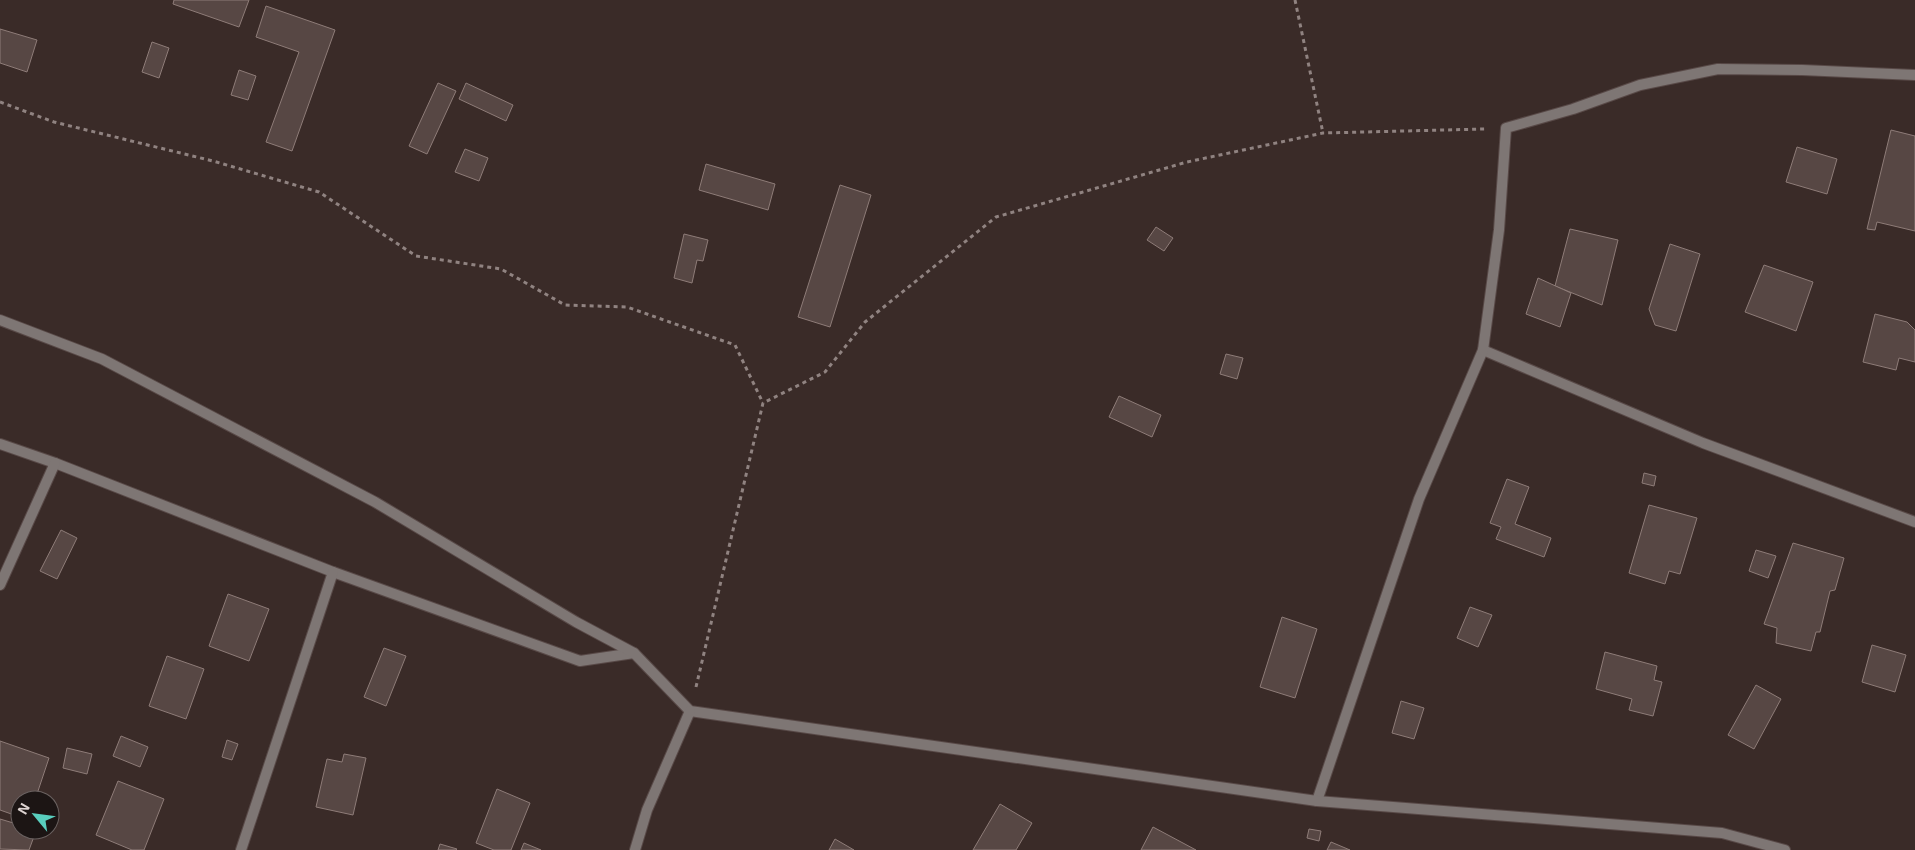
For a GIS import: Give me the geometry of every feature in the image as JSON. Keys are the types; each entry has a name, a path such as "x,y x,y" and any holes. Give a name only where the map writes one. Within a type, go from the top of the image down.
{"street":[{"path":"1317,801 1419,499 1483,350 1499,230 1506,128 1573,109 1640,85 1718,68 1915,75"},
{"path":"0,320 102,359 366,497 576,622 634,653 690,711 1317,801 1722,833 1785,850"},
{"path":"1483,350 1703,443 1915,522"},
{"path":"0,444 55,462 333,572 580,661 634,653"},
{"path":"0,585 55,462"},
{"path":"241,850 333,572"},
{"path":"635,850 647,810 690,711"}],"path":[{"path":"1295,0 1323,134"},
{"path":"0,102 54,122 213,161 319,192 416,256 502,270 565,305 626,307 735,344 763,403 690,711"},
{"path":"763,403 825,372 865,322 996,218 1187,162 1323,134 1506,128"}],"building":[{"path":"174,0 249,0 239,27 173,4"},
{"path":"266,6 335,30 292,151 266,142 299,52 256,37"},
{"path":"0,29 37,40 27,72 0,63"},
{"path":"152,42 169,48 159,78 142,72"},
{"path":"239,70 256,76 248,100 231,95"},
{"path":"438,83 456,91 427,154 409,146"},
{"path":"466,83 513,105 506,121 459,99"},
{"path":"1891,130 1915,136 1915,231 1877,222 1875,230 1867,229"},
{"path":"1797,147 1837,159 1827,194 1786,182"},
{"path":"465,149 488,158 479,181 455,172"},
{"path":"706,164 775,184 768,210 699,190"},
{"path":"840,185 871,195 830,327 798,317"},
{"path":"1156,227 1173,238 1164,251 1147,240"},
{"path":"1570,229 1618,240 1602,305 1555,286"},
{"path":"684,234 708,240 703,261 697,260 692,283 674,278"},
{"path":"1670,244 1700,254 1676,331 1655,325 1649,309"},
{"path":"1764,265 1813,282 1796,331 1745,312"},
{"path":"1538,278 1571,293 1560,327 1526,314"},
{"path":"1875,314 1907,322 1915,330 1915,362 1899,358 1896,370 1863,362"},
{"path":"1226,354 1243,358 1237,379 1220,374"},
{"path":"1119,396 1161,415 1152,437 1109,417"},
{"path":"1644,473 1656,476 1654,486 1642,483"},
{"path":"1507,479 1529,487 1515,524 1551,538 1544,557 1496,539 1501,527 1490,523"},
{"path":"1649,505 1697,518 1680,574 1669,571 1665,584 1629,573"},
{"path":"61,530 77,538 57,579 40,571"},
{"path":"1793,543 1844,558 1835,590 1830,591 1820,632 1816,632 1811,651 1776,643 1777,628 1764,624"},
{"path":"1756,550 1776,556 1768,578 1749,571"},
{"path":"228,594 269,609 249,661 209,646"},
{"path":"1470,607 1492,615 1478,647 1457,638"},
{"path":"1282,617 1317,629 1295,698 1260,687"},
{"path":"1872,645 1906,655 1895,692 1862,682"},
{"path":"384,648 406,656 386,706 364,697"},
{"path":"1605,652 1657,666 1654,680 1662,682 1653,716 1629,710 1632,699 1596,689"},
{"path":"167,656 204,669 186,719 149,706"},
{"path":"1756,685 1781,699 1754,749 1728,735"},
{"path":"1401,701 1424,708 1414,739 1392,733"},
{"path":"121,736 148,747 140,767 113,756"},
{"path":"227,740 238,744 232,760 222,757"},
{"path":"0,741 49,758 38,790 10,790 10,814 0,810"},
{"path":"67,748 92,754 87,774 63,768"},
{"path":"344,754 366,758 353,815 316,807 327,759 342,762"},
{"path":"118,781 164,799 144,850 132,850 96,835"},
{"path":"497,789 530,803 511,850 494,850 476,843"},
{"path":"1000,804 1032,823 1016,850 973,850"},
{"path":"0,819 10,822 10,840 33,840 29,850 0,849"},
{"path":"1153,827 1196,850 1141,850"},
{"path":"1309,829 1321,831 1319,841 1307,838"},
{"path":"835,839 854,850 829,850"},
{"path":"1331,842 1350,850 1327,850"},
{"path":"524,843 541,850 521,850"},
{"path":"440,844 457,849 438,850"}]}
